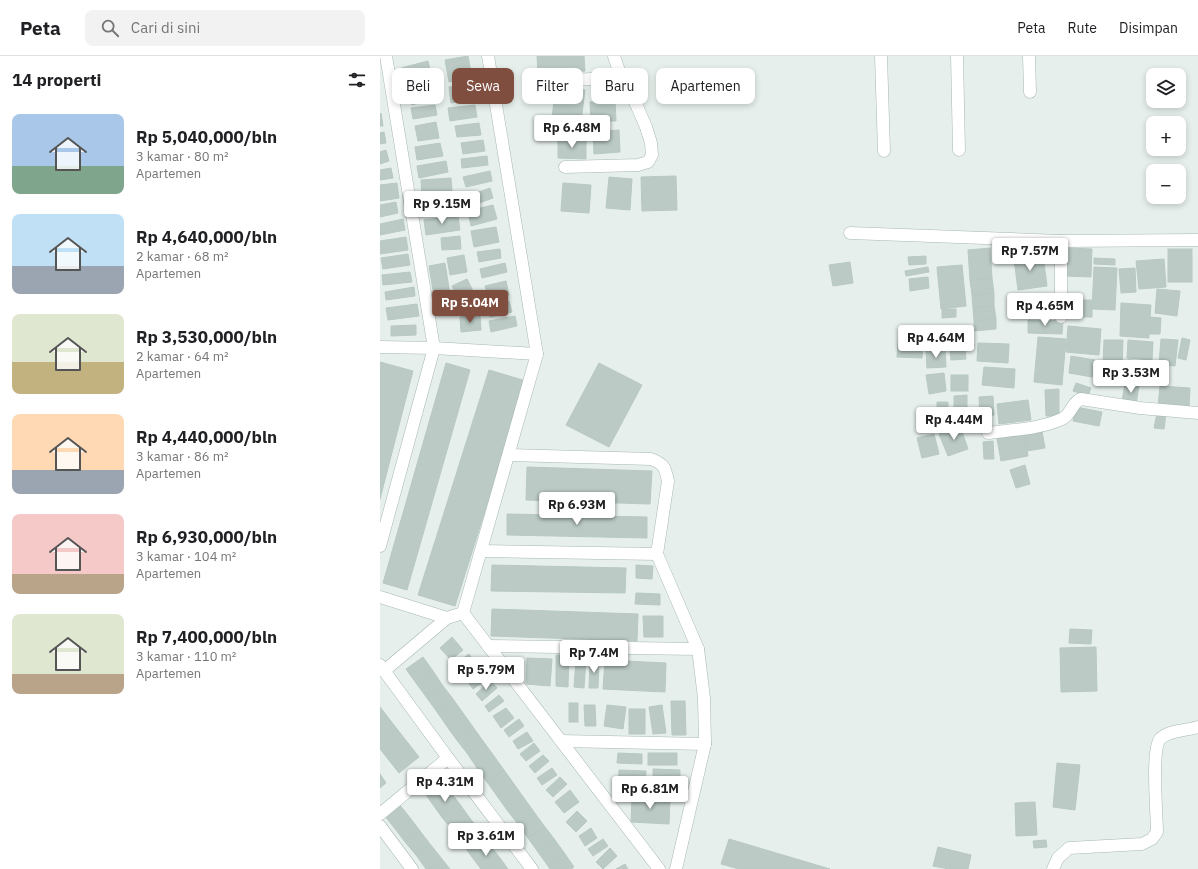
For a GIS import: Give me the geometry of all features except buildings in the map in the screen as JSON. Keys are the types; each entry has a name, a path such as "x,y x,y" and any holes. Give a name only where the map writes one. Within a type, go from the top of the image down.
{"street":[{"path":"380,546 434,348 386,56"},
{"path":"463,613 537,354 488,56"},
{"path":"614,56 618,68"},
{"path":"881,56 884,151"},
{"path":"957,56 959,150"},
{"path":"1029,56 1030,92"},
{"path":"565,167 638,165 648,162 652,155 651,143 636,104"},
{"path":"850,233 1061,241 1198,240"},
{"path":"1061,241 1061,317"},
{"path":"380,347 434,348 537,354"},
{"path":"988,433 1031,427 1057,421 1067,416 1078,400 1081,399 1140,408 1198,413"},
{"path":"509,455 651,459 663,465 668,481 657,554 698,649 704,698 705,744 676,869"},
{"path":"481,551 657,554"},
{"path":"380,597 447,618"},
{"path":"463,613 447,618 382,668 532,869"},
{"path":"463,613 659,869"},
{"path":"488,646 698,649"},
{"path":"1053,869 1058,858 1069,848 1142,844 1152,839 1157,832 1155,773 1159,740 1167,734 1198,727"},
{"path":"562,741 705,744"},
{"path":"380,814 448,758"},
{"path":"380,826 412,869"}]}
